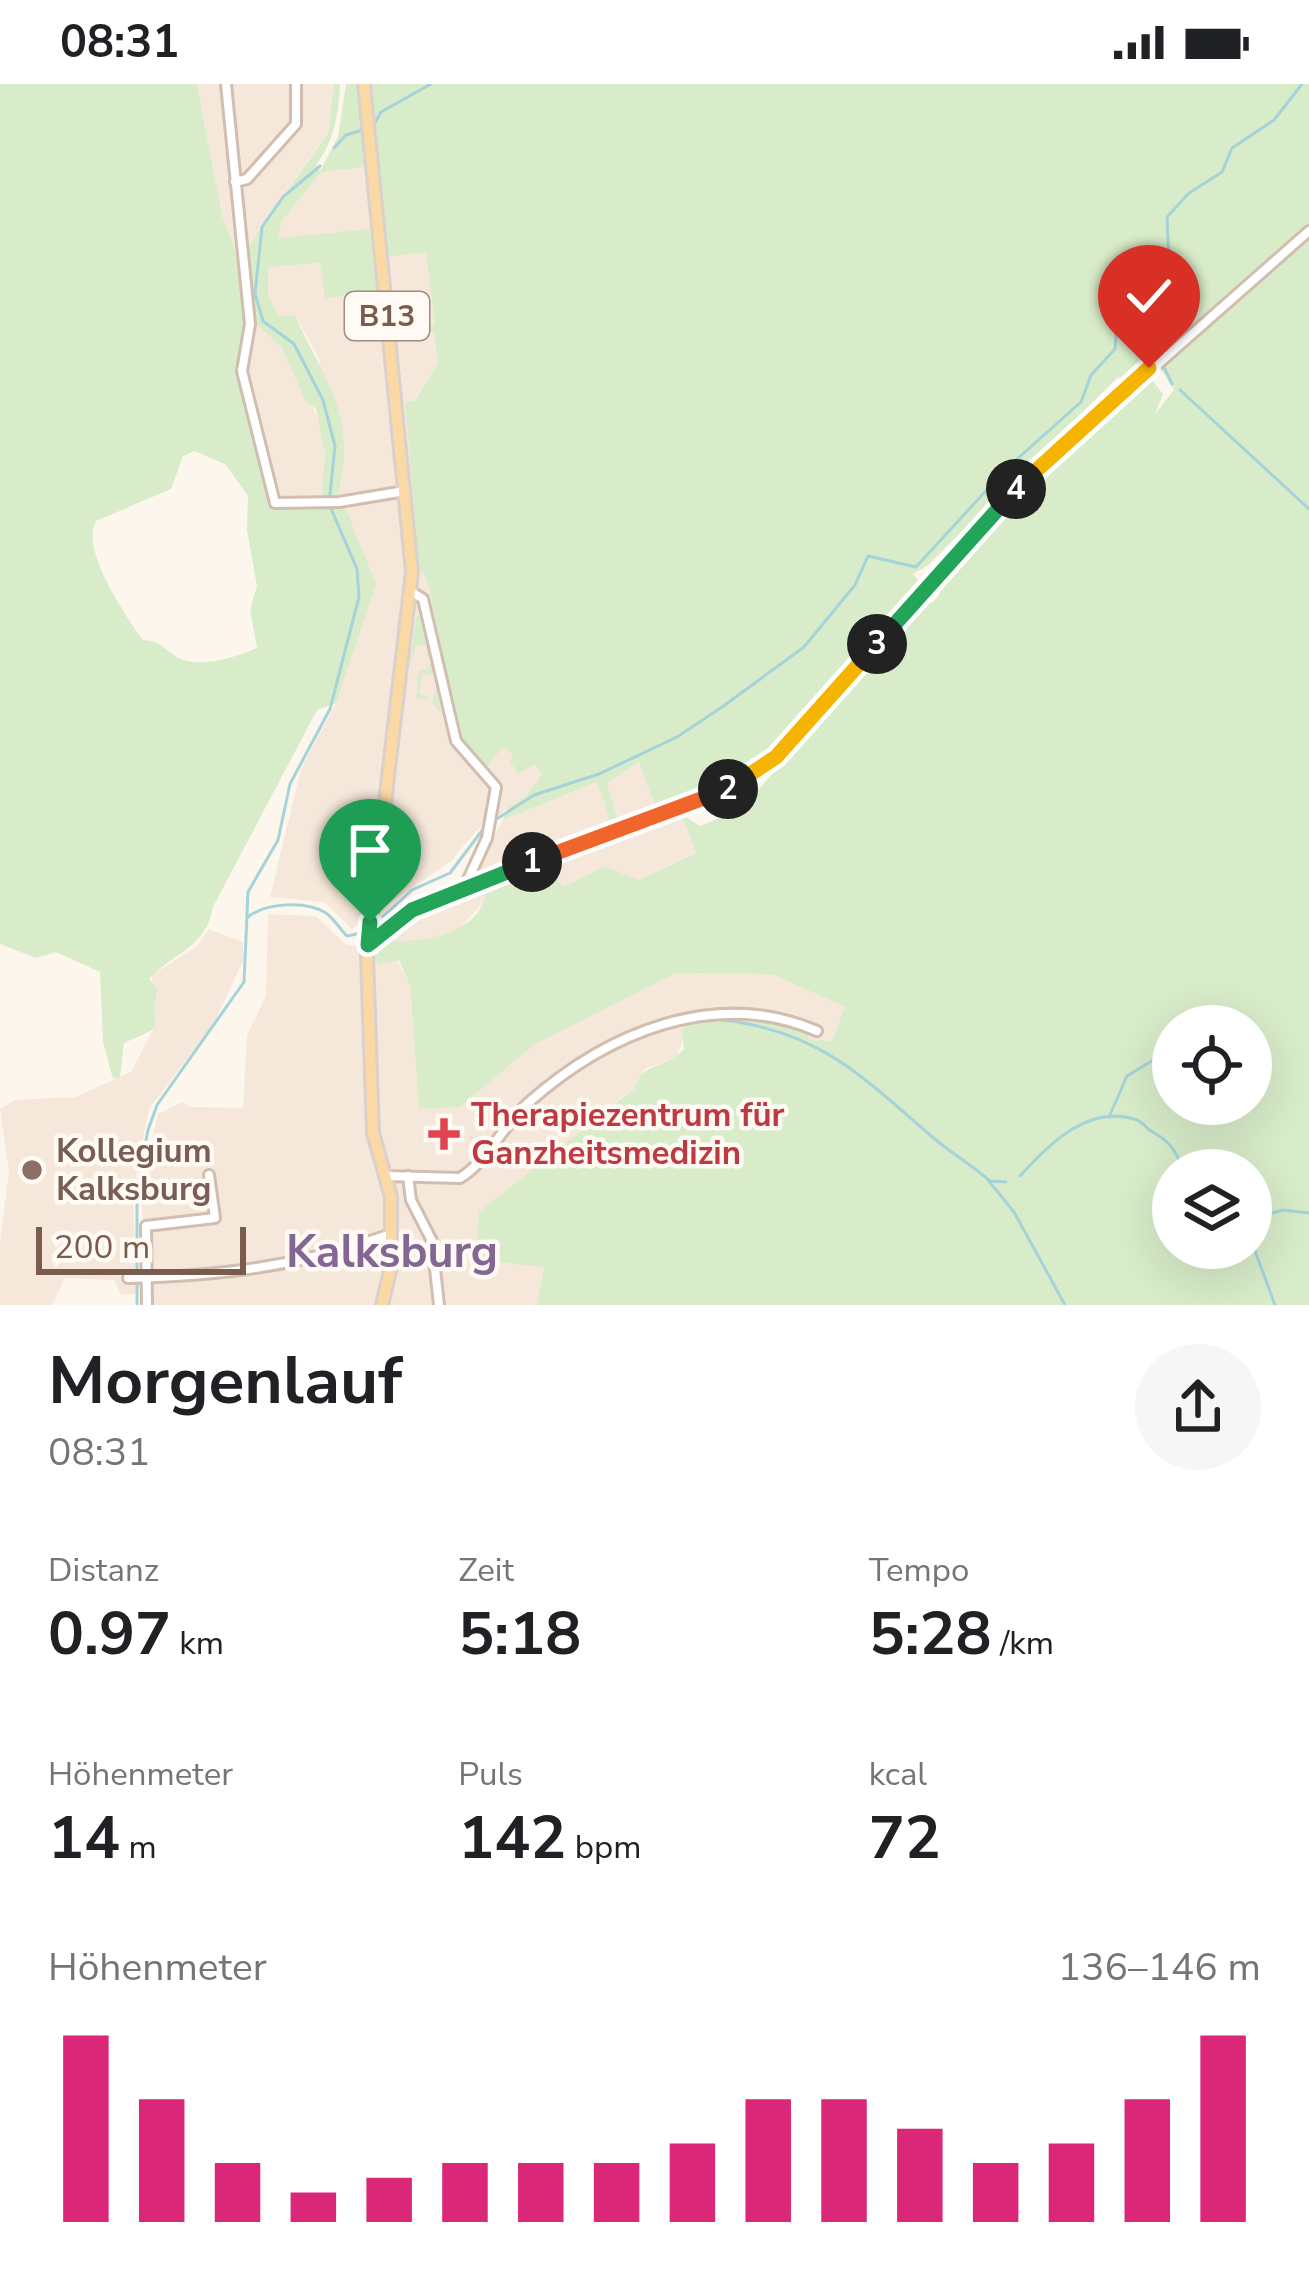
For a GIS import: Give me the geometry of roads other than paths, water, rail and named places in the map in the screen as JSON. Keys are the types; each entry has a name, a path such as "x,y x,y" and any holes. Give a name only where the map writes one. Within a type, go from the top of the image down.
{"main road":[{"name":"B13","path":"364,84 412,592 368,941 374,1133 392,1202 388,1265 379,1305"}],"street":[{"path":"226,84 250,328 242,371 278,506 405,491"},
{"path":"235,182 247,179 296,124 296,84"},
{"path":"368,941 406,914 465,886 680,809 759,771 974,532 1161,358 1309,230"},
{"path":"412,592 423,599 456,741 496,787 489,832 465,886"},
{"path":"385,1176 446,1180 468,1173 531,1100 647,1029 688,1016 746,1013 785,1018 817,1030"},
{"path":"147,1305 139,1277 146,1226 215,1218 209,1175"},
{"path":"407,1176 432,1241 440,1305"},
{"path":"139,1277 286,1266 388,1241"}],"waterway":[{"path":"372,128 381,112 431,84"},
{"path":"492,822 534,795 599,774 677,737 722,707 804,647 855,585 868,556 916,567 1006,469 1081,402 1091,375 1115,349 1119,296 1152,284 1169,266 1167,217 1189,193 1222,172 1232,148 1274,120 1302,84"},
{"path":"334,148 346,135 362,130"},
{"path":"137,1305 137,1188 148,1130 157,1105 244,982 248,892 278,840 290,784 330,709 359,597 357,569 329,504 335,446 323,400 294,344 263,321 255,294 262,227 283,197 320,166"},
{"path":"1259,280 1308,238"},
{"path":"1121,322 1162,363 1172,384"},
{"path":"1180,390 1309,509"},
{"path":"373,926 412,890 450,873 484,828"},
{"path":"248,917 275,906 308,906 326,913 347,936 366,932"},
{"path":"721,1020 784,1034 836,1059 990,1181 1006,1182"},
{"path":"1109,1117 1127,1076 1152,1061"},
{"path":"1020,1176 1071,1130 1102,1117 1139,1121 1172,1149"},
{"path":"988,1180 1014,1212 1065,1305"},
{"path":"1272,1213 1309,1213"},
{"path":"1262,1269 1275,1305"}],"place":[{"name":"Therapiezentrum für Ganzheitsmedizin","path":"444,1134"},
{"name":"Kollegium Kalksburg","path":"32,1170"}],"district":[{"name":"Kalksburg","path":"392,1252"}]}
